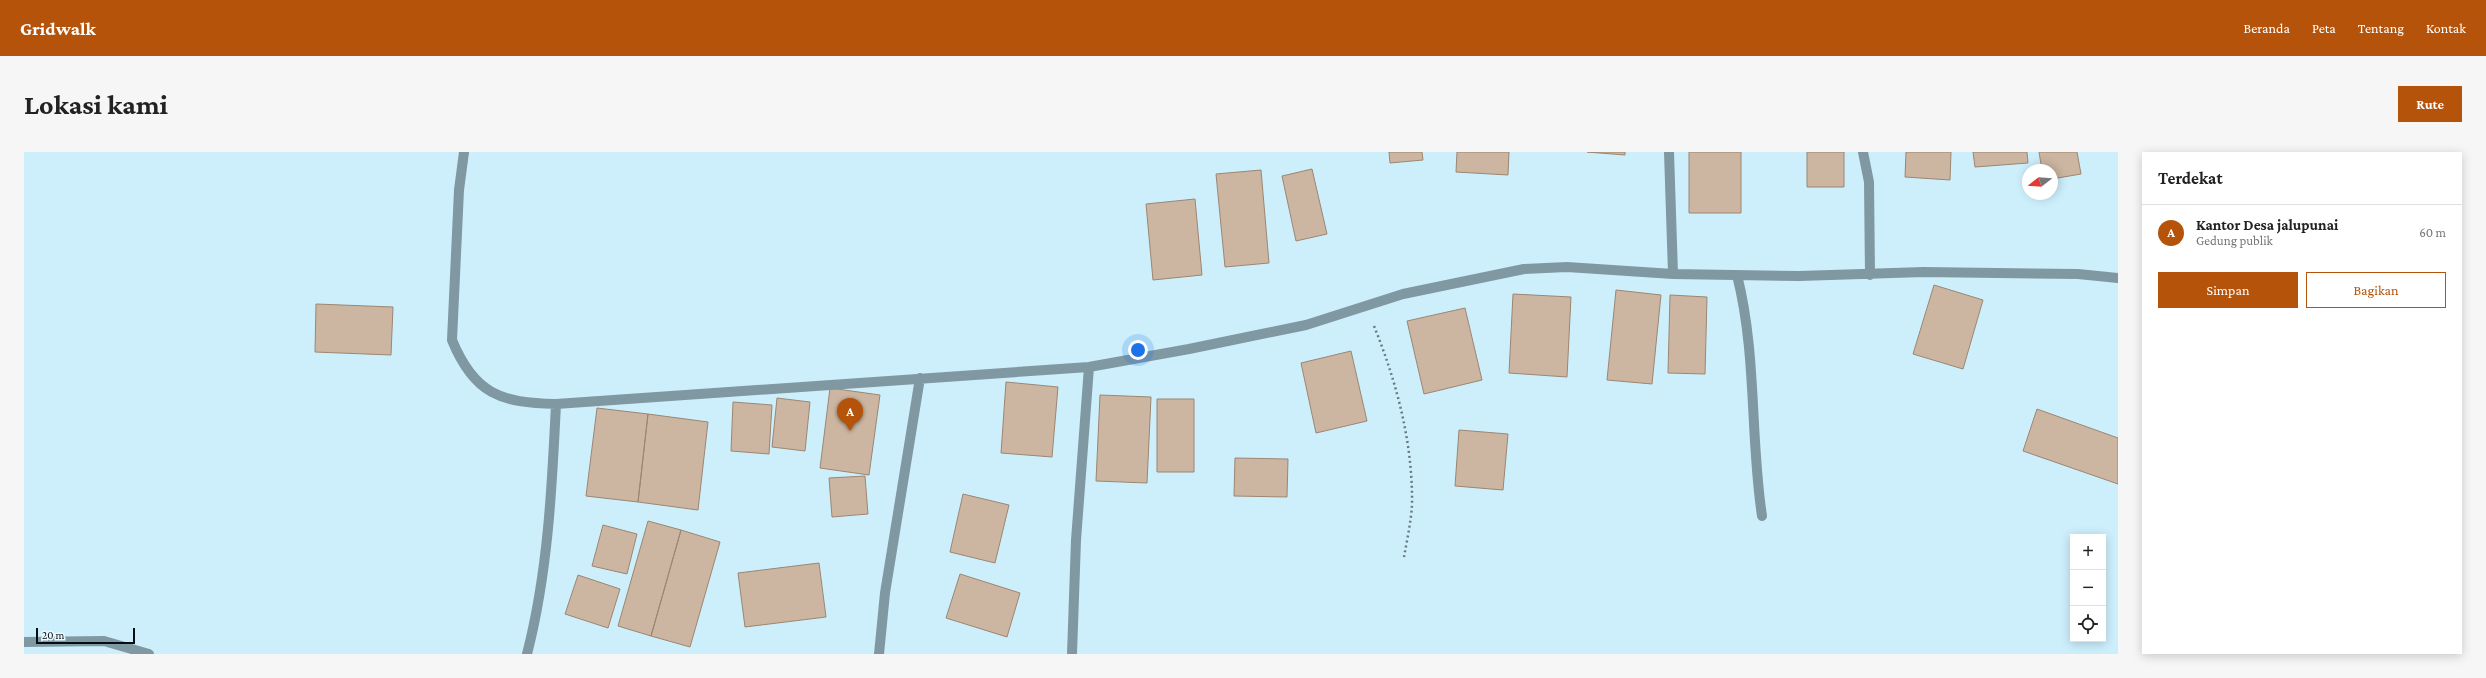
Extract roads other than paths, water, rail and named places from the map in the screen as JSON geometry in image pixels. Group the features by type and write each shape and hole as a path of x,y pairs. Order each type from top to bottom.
{"street":[{"path":"464,152 459,198 452,340 459,357 474,379 499,397 515,402 556,404 1089,367 1189,349 1306,325 1367,307 1403,294 1524,269 1567,267 1673,274 1737,275 1870,275 1924,272 2078,274 2118,278"},
{"path":"1668,152 1673,274"},
{"path":"1863,152 1870,182 1870,275"},
{"path":"1737,275 1750,357 1757,486 1762,516"},
{"path":"1072,654 1076,540 1089,367"},
{"path":"880,654 885,593 920,378"},
{"path":"527,654 533,629 553,474 556,404"},
{"path":"24,642 104,641 149,654"}],"place":[{"name":"Kantor Desa jalupunai","path":"850,431"}]}
